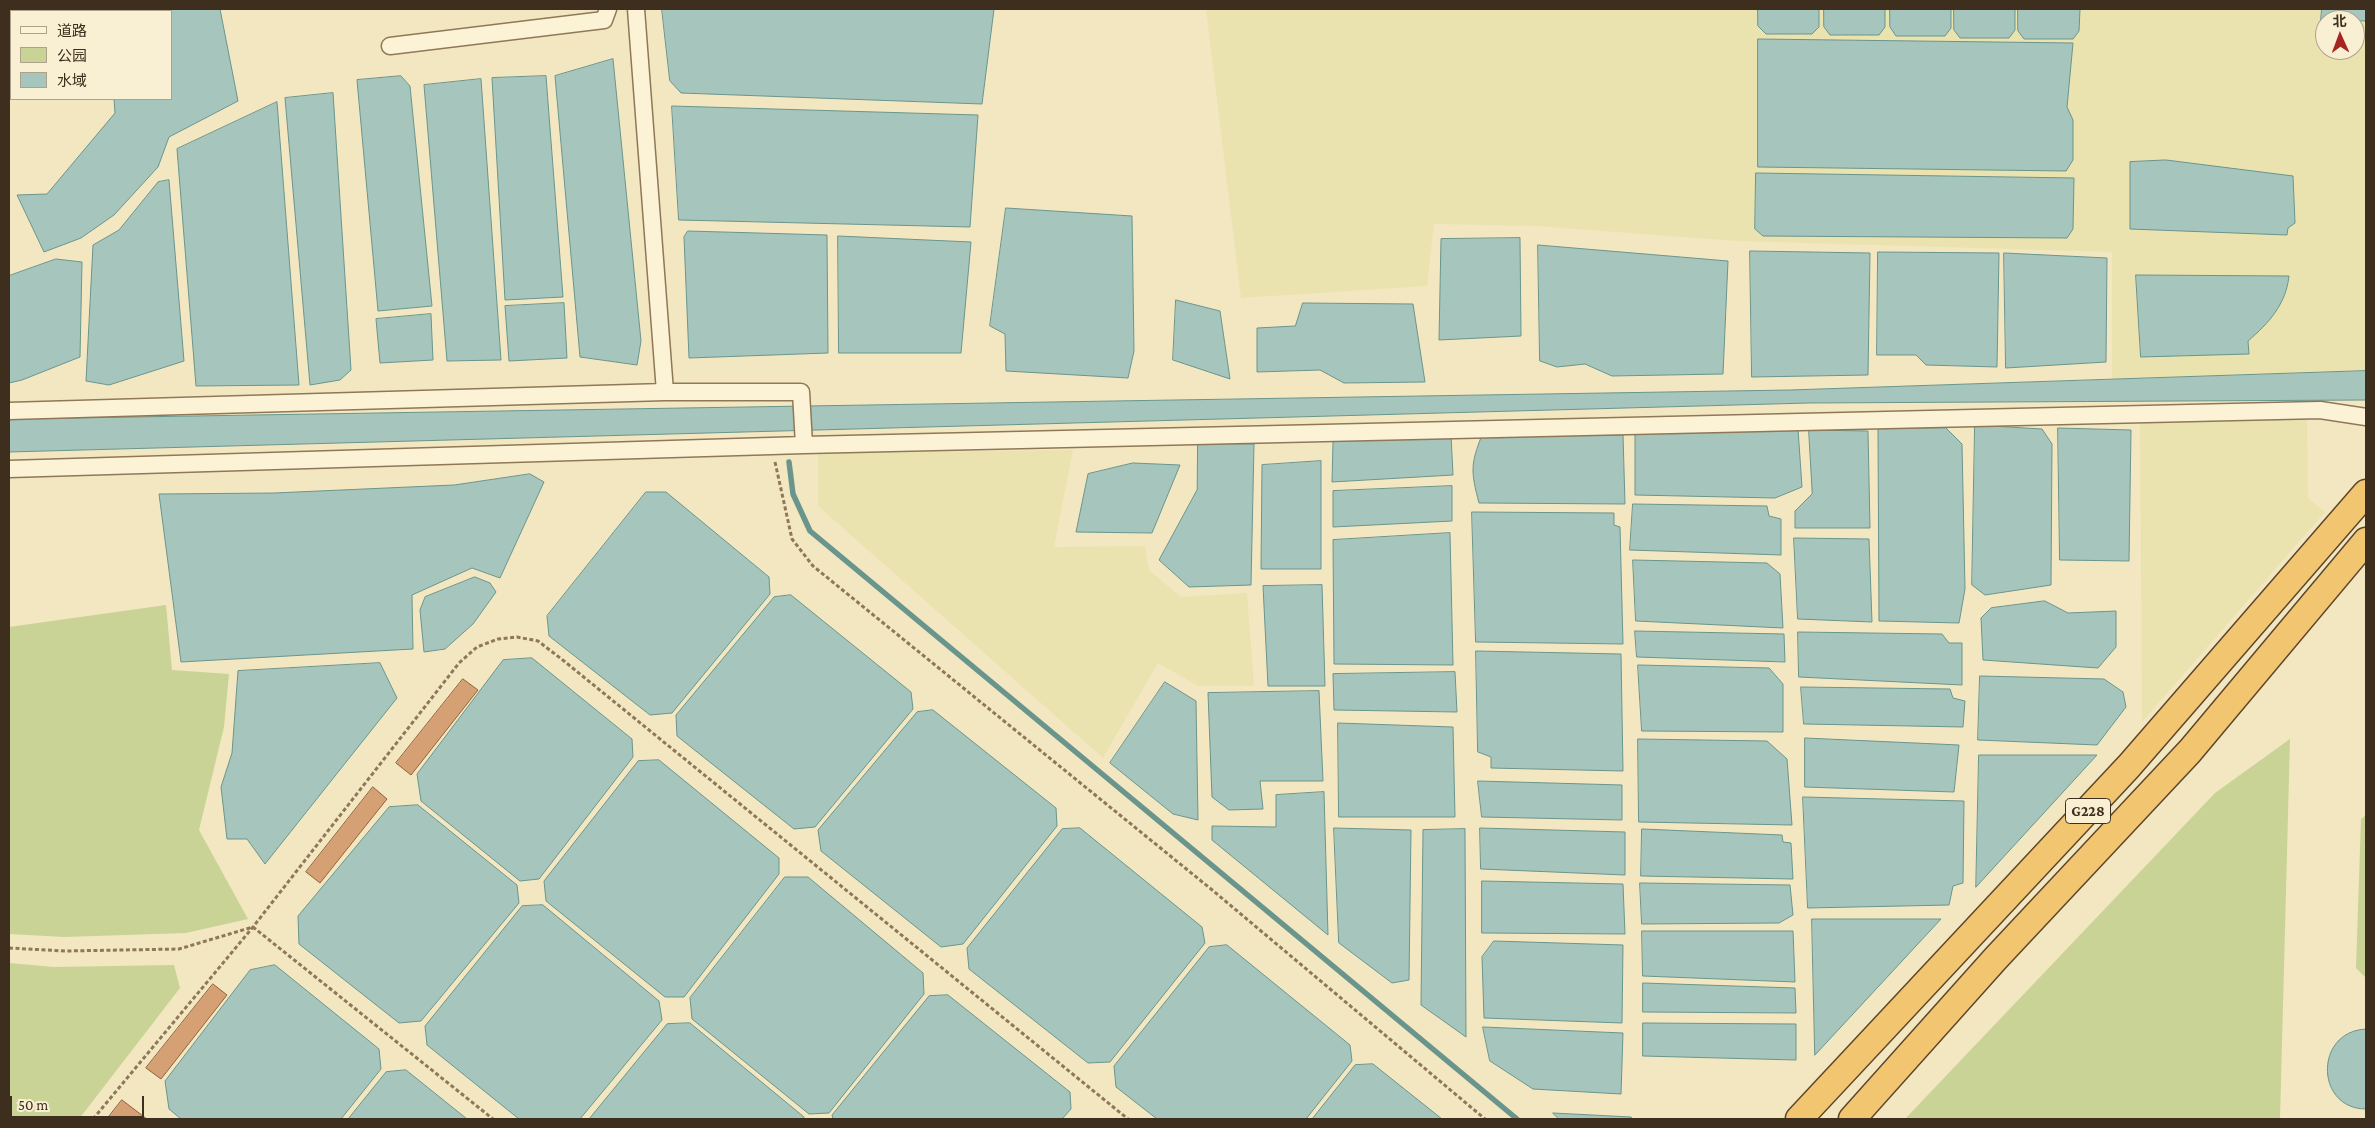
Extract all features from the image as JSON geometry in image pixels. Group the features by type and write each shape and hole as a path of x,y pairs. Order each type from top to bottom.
{"highway":[{"name":"G228","path":"1799,1119 2129,766 2366,493"},
{"name":"G228","path":"1852,1119 1996,958 2190,751 2366,541"}],"street":[{"path":"390,46 604,20 608,9"},
{"path":"636,9 665,392"},
{"path":"9,410 665,392 801,392 804,445"},
{"path":"9,469 804,445 2310,410 2366,417"}],"path":[{"path":"772,446 792,539 813,566 1211,889 1485,1119"},
{"path":"94,1119 253,927 459,663 477,647 498,639 517,637 538,641 1128,1119"},
{"path":"9,948 66,951 179,949 253,927"},
{"path":"253,927 493,1119"}],"shaded area":[{"path":"1206,9 2366,9 2366,371 2112,381 2112,252 1737,241 1535,226 1434,224 1427,286 1241,298"},
{"path":"2307,419 2308,498 2325,512 2142,722 2140,422"},
{"path":"1073,450 1054,547 1145,546 1149,570 1181,597 1247,593 1254,686 1198,686 1158,663 1103,758 818,506 818,453"}],"green space":[{"path":"166,605 172,670 229,674 224,727 199,830 248,919 186,933 65,937 9,934 9,627"},
{"path":"2290,739 2280,1119 1905,1119 2215,793"},
{"path":"2366,815 2366,978 2356,968 2361,819"},
{"path":"9,963 54,967 174,965 180,988 79,1119 9,1119"}],"water":[{"path":"220,9 238,101 169,137 158,167 114,215 81,238 44,252 17,195 47,194 115,113 114,100 172,100 172,10 170,10"},
{"path":"662,9 994,9 982,104 681,93 670,81"},
{"path":"1758,9 1819,9 1819,27 1812,34 1766,34 1758,26"},
{"path":"1824,9 1885,9 1885,27 1879,35 1830,35 1824,27"},
{"path":"1890,9 1951,9 1951,28 1945,36 1896,36 1890,27"},
{"path":"1954,9 2015,9 2015,30 2009,38 1960,38 1954,30"},
{"path":"2018,9 2080,9 2079,31 2073,39 2024,39 2018,31"},
{"path":"2366,9 2366,21 2365,10 2322,10"},
{"path":"1758,39 2073,43 2067,107 2073,120 2073,160 2066,171 1758,167"},
{"path":"613,59 641,341 637,365 580,357 555,76"},
{"path":"401,76 410,86 432,306 378,311 357,80"},
{"path":"546,76 563,297 505,300 492,78"},
{"path":"481,79 501,360 447,361 424,85"},
{"path":"333,93 351,370 340,380 310,385 285,98"},
{"path":"277,102 299,385 196,386 177,149"},
{"path":"672,106 978,115 970,227 679,220"},
{"path":"2166,160 2293,176 2295,223 2288,228 2287,235 2130,229 2130,162"},
{"path":"1756,173 2074,178 2073,229 2067,238 1763,236 1755,229"},
{"path":"169,180 184,361 109,385 86,381 93,245 119,230 158,182"},
{"path":"1006,208 1132,216 1134,351 1128,378 1006,371 1005,334 990,326"},
{"path":"688,231 827,235 828,353 689,358 684,237"},
{"path":"838,236 971,242 961,353 839,353"},
{"path":"1520,238 1521,336 1439,340 1441,239"},
{"path":"1538,245 1728,261 1723,374 1612,376 1585,364 1557,367 1540,361"},
{"path":"1750,251 1870,253 1868,375 1752,377"},
{"path":"1878,252 1999,253 1997,367 1926,365 1916,355 1877,355"},
{"path":"2004,253 2107,258 2106,362 2006,368"},
{"path":"56,259 82,262 80,357 22,380 9,383 9,276"},
{"path":"2136,275 2289,276 2284,295 2275,312 2248,341 2249,354 2141,357"},
{"path":"1176,300 1220,311 1230,379 1173,360"},
{"path":"564,303 567,358 509,361 505,306"},
{"path":"1303,303 1413,304 1425,382 1344,383 1320,370 1257,372 1257,328 1295,326"},
{"path":"431,314 433,360 380,363 376,319"},
{"path":"2366,371 2366,400 1809,403 9,452 9,419 1790,390"},
{"path":"1975,425 2042,429 2052,444 2051,585 1985,595 1972,585"},
{"path":"1946,428 1962,444 1965,589 1959,623 1879,621 1878,429"},
{"path":"2058,428 2131,430 2129,561 2060,560"},
{"path":"1798,429 1802,487 1775,498 1635,495 1635,433"},
{"path":"1809,430 1868,431 1870,528 1795,528 1795,511 1812,494"},
{"path":"1451,435 1453,475 1332,482 1333,442"},
{"path":"1482,435 1623,435 1625,504 1479,503 1474,484 1473,469 1475,454"},
{"path":"1198,443 1254,444 1251,585 1189,587 1159,560 1197,490"},
{"path":"1321,461 1321,569 1261,569 1262,465"},
{"path":"1133,463 1180,465 1152,533 1076,532 1088,474"},
{"path":"530,474 544,482 500,578 472,568 412,595 413,649 181,662 159,494 274,493 454,485"},
{"path":"1452,486 1452,521 1333,527 1333,491"},
{"path":"646,492 666,492 769,577 770,594 672,713 650,715 549,636 547,616"},
{"path":"1633,504 1767,506 1769,516 1781,519 1781,555 1630,550"},
{"path":"1472,512 1614,513 1614,525 1620,527 1623,644 1476,642"},
{"path":"1450,533 1453,665 1334,664 1333,540"},
{"path":"1794,538 1869,539 1872,622 1798,619"},
{"path":"1633,560 1767,563 1780,574 1783,628 1636,621"},
{"path":"475,577 490,583 496,592 473,624 445,649 424,652 420,610 425,597"},
{"path":"1322,585 1325,686 1268,686 1263,586"},
{"path":"791,595 911,692 913,709 815,827 794,829 677,736 676,715 774,597"},
{"path":"2045,601 2068,613 2116,611 2116,647 2098,668 1983,660 1981,618 1991,608"},
{"path":"1635,631 1784,634 1785,662 1637,657"},
{"path":"1798,632 1942,634 1949,643 1962,643 1962,685 1799,677"},
{"path":"1476,651 1621,654 1623,771 1491,768 1491,757 1478,752"},
{"path":"532,658 632,739 633,757 539,879 520,881 421,801 417,774 503,660"},
{"path":"380,663 397,698 265,864 247,839 227,839 221,787 232,753 238,671"},
{"path":"1638,665 1769,668 1783,684 1783,732 1642,731"},
{"path":"1455,672 1457,712 1334,710 1333,674"},
{"path":"1980,676 2104,679 2123,692 2126,707 2097,745 1978,740"},
{"path":"1165,682 1196,701 1198,820 1173,814 1110,763"},
{"path":"1801,687 1950,689 1953,698 1965,701 1963,727 1804,724"},
{"path":"1319,691 1323,781 1260,781 1263,809 1229,810 1212,797 1208,693"},
{"path":"933,710 1056,808 1057,826 963,944 941,947 821,851 818,830 917,712"},
{"path":"1338,723 1453,727 1455,817 1339,817"},
{"path":"1805,738 1959,745 1954,792 1805,787"},
{"path":"1638,739 1767,741 1787,759 1792,825 1639,822"},
{"path":"1979,755 2097,755 1976,887"},
{"path":"659,760 779,858 779,874 684,997 665,997 546,901 544,881 638,761"},
{"path":"1478,781 1622,785 1622,820 1482,817"},
{"path":"1324,792 1328,935 1212,840 1212,826 1276,827 1276,795"},
{"path":"1803,797 1964,801 1963,883 1953,886 1949,905 1808,908"},
{"path":"418,805 517,885 519,903 421,1021 399,1023 299,944 298,916 389,807"},
{"path":"1080,828 1202,927 1205,943 1110,1062 1088,1063 969,969 967,948 1062,829"},
{"path":"1334,828 1411,830 1409,980 1392,983 1339,943"},
{"path":"1480,828 1625,832 1625,875 1481,869"},
{"path":"1465,829 1466,1037 1421,1005 1423,830"},
{"path":"1642,829 1782,835 1783,842 1791,843 1793,879 1641,876"},
{"path":"785,877 808,877 923,973 924,994 829,1113 809,1114 692,1019 690,998"},
{"path":"1482,881 1623,884 1625,934 1482,933"},
{"path":"1640,883 1790,885 1793,915 1779,923 1642,924"},
{"path":"543,905 659,1001 662,1020 580,1119 519,1119 427,1045 425,1026 522,906"},
{"path":"1812,919 1941,919 1815,1055"},
{"path":"1642,931 1793,931 1795,982 1643,976"},
{"path":"1494,941 1623,945 1622,1023 1484,1018 1482,957"},
{"path":"1227,945 1350,1045 1352,1061 1306,1119 1157,1119 1116,1087 1114,1066 1209,947"},
{"path":"275,965 379,1049 381,1069 341,1119 181,1119 169,1109 165,1081 250,970"},
{"path":"1643,983 1795,988 1796,1013 1643,1012"},
{"path":"948,995 1070,1092 1071,1109 1062,1119 833,1119 832,1115 929,996"},
{"path":"690,1023 804,1117 804,1119 589,1119 667,1024"},
{"path":"1643,1023 1796,1024 1796,1060 1643,1056"},
{"path":"1483,1027 1623,1033 1621,1094 1533,1089 1490,1061"},
{"path":"2366,1029 2366,1109 2349,1106 2337,1097 2330,1084 2327,1070 2330,1055 2337,1042 2349,1033"},
{"path":"1373,1064 1442,1119 1312,1119 1355,1065"},
{"path":"406,1070 467,1119 348,1119 386,1072"},
{"path":"1553,1113 1631,1117 1633,1119 1559,1119"}],"building":[{"path":"463,679 478,690 411,775 396,763"},
{"path":"373,787 387,799 320,883 306,872"},
{"path":"213,984 227,995 161,1079 146,1068"},
{"path":"122,1100 147,1119 107,1119"}],"waterway":[{"path":"789,462 793,494 810,531 1517,1119"}]}
